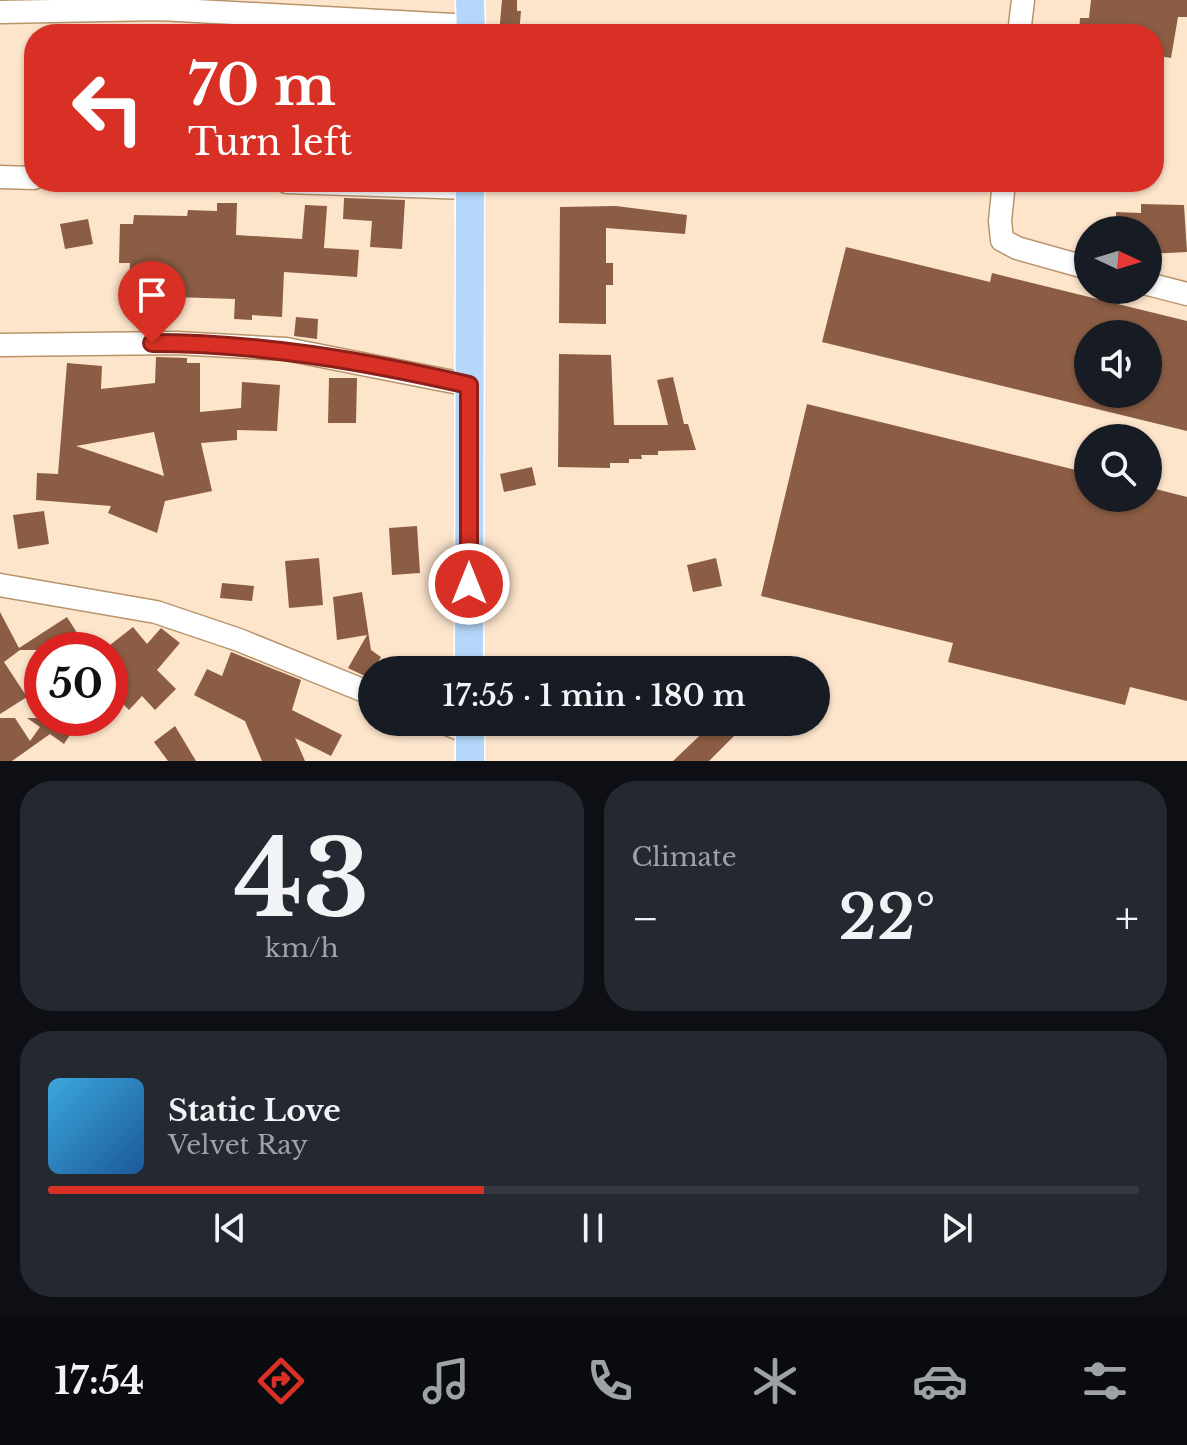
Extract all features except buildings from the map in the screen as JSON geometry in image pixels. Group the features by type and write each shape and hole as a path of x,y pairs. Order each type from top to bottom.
{"main road":[{"path":"469,656 470,192"},
{"path":"470,736 470,761"}],"street":[{"path":"1020,24 1023,0"},
{"path":"0,12 160,9 471,20"},
{"path":"0,177 24,178"},
{"path":"1003,192 1002,240 1017,248 1074,264"},
{"path":"1162,288 1187,294"},
{"path":"0,345 176,343 286,349 387,366 469,385"},
{"path":"0,585 156,612 239,640 358,688"}],"route":[{"path":"152,343 286,349 387,366 469,385 469,584"}]}
